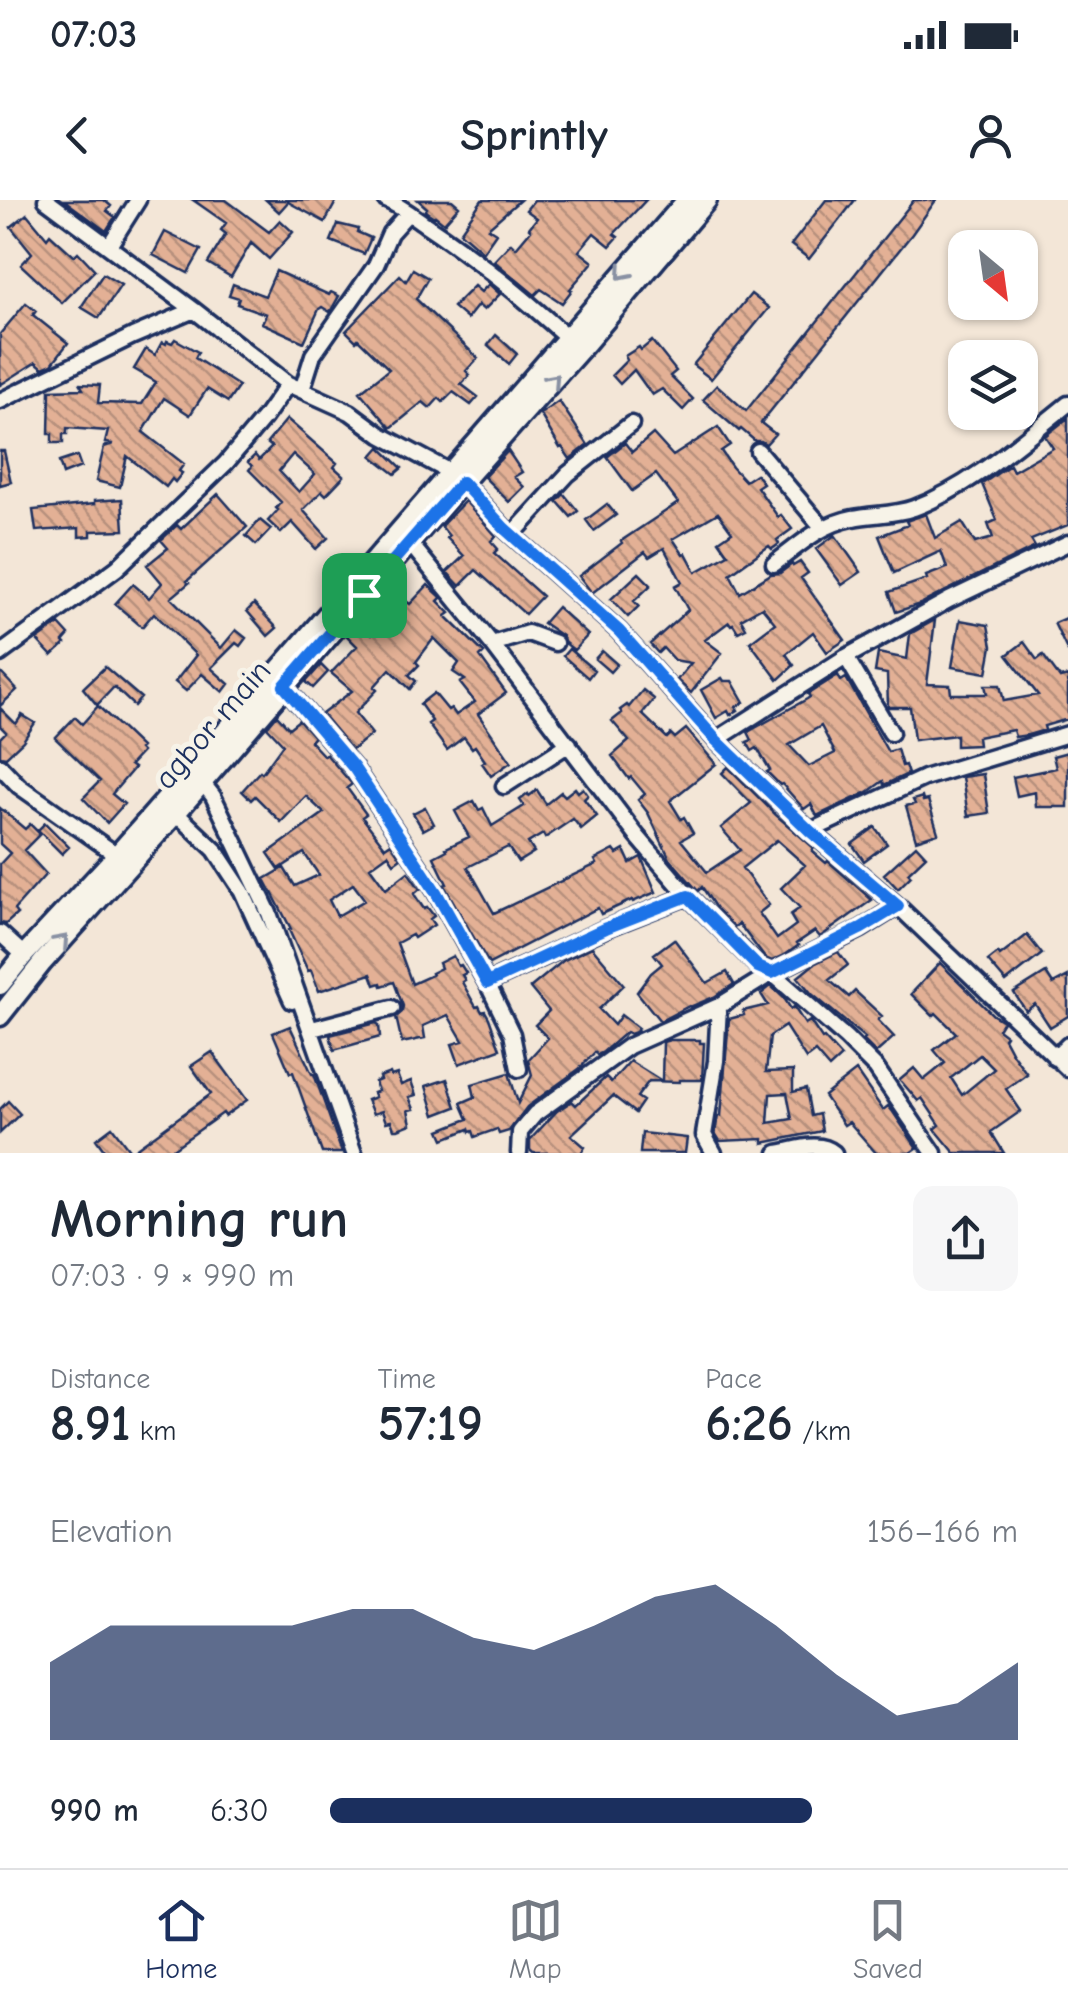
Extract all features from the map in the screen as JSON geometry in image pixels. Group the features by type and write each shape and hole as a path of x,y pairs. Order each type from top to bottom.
{"main road":[{"name":"agbor main","path":"0,986 24,954 117,856 456,477 568,338 687,200"},
{"name":"agbor main","path":"0,1016 284,686 358,589 409,542 456,477 587,342 706,200"}],"street":[{"path":"46,200 295,387 350,412 380,436 456,477 512,535 619,631 716,740 810,831 898,906 1068,1069"},
{"path":"108,246 138,200"},
{"path":"386,200 460,248 568,338"},
{"path":"0,654 117,568 226,463 295,387 312,355 376,265 390,233 408,213"},
{"path":"0,401 194,310"},
{"path":"774,564 822,527 851,518 909,510 937,498 975,476 1068,404"},
{"path":"512,535 568,474 632,424"},
{"path":"758,451 822,527"},
{"path":"409,542 688,896 758,967 772,973 876,1068 934,1153"},
{"path":"716,740 846,657 949,600 1068,543"},
{"path":"492,644 528,633 555,643"},
{"path":"846,657 891,734"},
{"path":"284,686 354,768 436,892 512,1034 519,1069"},
{"path":"810,831 924,778 1068,734"},
{"path":"504,786 568,744"},
{"path":"0,766 19,786 117,856"},
{"path":"202,782 214,796 268,913 354,1153"},
{"path":"176,813 215,850 242,890 292,1001"},
{"path":"487,983 606,928 688,896"},
{"path":"519,1153 520,1132 534,1114 629,1046 719,1006 898,906"},
{"path":"0,933 24,954"},
{"path":"714,1153 704,1135 716,1060 719,1006"},
{"path":"312,1029 392,1008"},
{"path":"1055,1058 1068,1045"},
{"path":"777,1153 815,1146 827,1147 834,1153"}],"building":[{"path":"64,200 104,200 111,206 107,211 115,217 106,231"},
{"path":"193,200 226,200 269,232 280,220 293,232 269,259 251,243 231,277 208,263 226,234 221,230 226,223"},
{"path":"266,200 337,200 325,222 288,202 279,212"},
{"path":"418,200 452,200 459,206 444,223 425,211 427,208"},
{"path":"482,200 520,200 488,228 496,233 483,252 460,232"},
{"path":"534,200 646,200 614,234 618,237 610,246 594,233 579,251 593,262 562,303 541,289 535,295 494,261 511,243 516,248 531,230 537,218 526,210"},
{"path":"826,200 855,200 809,259 791,245"},
{"path":"914,200 936,200 761,423 775,434 766,444 739,431 703,400 717,385 746,411"},
{"path":"27,214 47,238 50,234 74,256 78,252 95,270 62,303 21,265 32,253 11,227"},
{"path":"338,224 358,229 357,232 371,238 364,254 331,241"},
{"path":"165,232 201,250 188,273 153,255"},
{"path":"413,269 428,278 416,299 478,358 461,384 478,397 471,405 453,392 443,402 439,398 430,408 423,402 391,428 360,392 389,369 346,331 400,275 406,281"},
{"path":"276,271 339,296 330,312 319,309 304,342 262,323 266,314 237,304 239,298 229,295 233,284 265,296"},
{"path":"103,274 121,285 99,318 81,307"},
{"path":"489,284 500,294 484,310 478,305 467,319 453,307 474,286 481,292"},
{"path":"751,294 769,308 711,379 693,365"},
{"path":"26,303 36,311 33,315 68,343 52,364 43,368 36,362 0,385 0,334"},
{"path":"496,335 517,354 509,364 488,345"},
{"path":"175,339 198,352 195,358 239,386 228,402 207,389 190,415 164,398 143,432 184,464 175,482 172,479 166,487 127,456 120,487 96,481 104,447 113,444 105,443 108,431 67,428 63,443 52,443 50,390 100,385 98,403 142,404 156,382 134,369 146,349 155,355 162,342 172,343"},
{"path":"652,341 676,371 670,376 693,399 683,410 662,389 652,395 634,370 620,384 612,375 627,360 625,356"},
{"path":"559,401 588,445 570,459 540,414"},
{"path":"1068,418 1068,525 1031,540 1035,547 896,612 889,592 947,568 941,551 894,573 879,536 926,514 935,538 962,522 975,543 993,538 988,524 997,520 982,484 1010,465 1013,471 1053,448 1045,436"},
{"path":"287,419 337,463 334,467 344,476 326,495 322,491 303,510 328,538 316,549 292,522 281,533 268,521 281,502 249,470 252,466 248,462 255,455 259,460 272,447 267,443","holes":["293,454 315,474 299,492 279,471"]},
{"path":"718,427 730,445 721,451 732,467 745,481 756,474 763,483 757,487 778,517 781,515 792,529 777,540 779,544 772,549 769,546 730,574 740,593 800,562 808,573 801,578 845,640 827,652 813,632 786,654 794,665 778,680 750,642 775,623 762,607 741,619 746,628 738,632 729,622 705,640 722,653 691,693 677,680 691,663 674,660 663,648 658,653 650,644 688,610 675,586 682,582 664,548 649,557 645,552 592,593 579,576 621,541 678,503 656,474 632,491 607,457 625,443 632,452 653,434 673,456","holes":["718,513 732,532 719,541 728,554 696,572 673,539"]},
{"path":"380,447 402,468 395,474 372,456"},
{"path":"0,451 4,451 11,482 0,485"},
{"path":"508,451 522,472 514,477 524,487 509,502 484,477"},
{"path":"77,456 81,467 63,474 59,462"},
{"path":"218,494 247,527 171,598 221,648 236,630 246,638 211,668 229,684 223,692 202,674 186,691 175,682 196,655 154,613 142,627 115,604 133,584 149,598 162,583 147,565 168,548 161,540 177,525 181,529"},
{"path":"564,494 578,511 571,517 557,501"},
{"path":"122,499 124,530 91,531 91,536 79,537 79,528 36,531 33,510"},
{"path":"465,501 496,536 491,541 498,549 494,553 542,596 525,614 476,570 460,586 447,572 464,556 441,526"},
{"path":"607,504 616,515 594,531 586,520"},
{"path":"260,520 271,529 256,545 246,536"},
{"path":"835,535 861,572 842,585 816,549"},
{"path":"639,573 651,585 634,601 639,606 628,617 611,599"},
{"path":"428,585 450,613 446,616 484,653 480,657 506,693 478,714 511,762 491,776 475,746 472,748 464,737 447,750 428,724 432,721 420,704 434,693 456,715 475,702 460,683 465,680 453,672 459,663 434,638 409,675 416,681 410,689 390,669 374,687 377,690 355,713 372,734 352,750 322,714 352,691 331,673 357,646 347,636 360,622 372,634 402,598 410,604"},
{"path":"254,604 277,628 268,636 247,611"},
{"path":"557,607 588,635 574,650 543,623"},
{"path":"1068,617 1068,652 1054,623"},
{"path":"935,620 927,684 950,685 951,694 987,694 985,685 1000,685 1004,701 1038,695 1007,655 1024,642 1037,660 1043,655 1060,678 1068,676 1068,719 1028,735 1015,737 1013,730 977,737 978,745 956,746 956,735 914,740 910,707 888,707 887,674 875,672 878,653 907,659 910,634"},
{"path":"960,620 988,625 992,646 987,673 952,667"},
{"path":"59,624 69,635 52,656 37,640"},
{"path":"569,649 594,670 588,678 563,656"},
{"path":"602,651 617,664 610,672 595,659"},
{"path":"321,665 328,672 313,688 306,682"},
{"path":"105,667 141,698 134,706 114,687 97,705 83,688"},
{"path":"0,672 17,690 0,706"},
{"path":"838,675 841,681 846,678 888,752 897,749 908,774 884,785 883,781 817,816 811,804 804,809 767,772 770,770 757,748 752,751 747,742 752,740 748,732 807,699 808,694","holes":["821,726 835,753 809,766 789,745"]},
{"path":"722,678 732,681 744,702 730,715 728,711 716,718 701,690"},
{"path":"643,690 654,699 642,714 667,738 671,734 675,738 686,729 716,764 670,801 693,833 681,840 707,872 740,850 721,828 751,803 722,773 728,767 814,848 812,851 872,900 820,937 815,931 785,955 772,961 765,958 739,924 734,927 702,887 698,891 670,859 638,800 645,794 612,756 629,741 612,721 622,713 620,710 629,707","holes":["777,840 805,865 781,888 800,908 790,915 796,925 777,939 759,913 769,905 742,868"]},
{"path":"98,706 142,752 112,794 124,804 107,823 83,798 100,781 55,738 75,717 82,724"},
{"path":"0,708 16,724 22,715 35,723 6,757 0,756 0,738 6,732 0,726"},
{"path":"277,715 289,728 299,720 314,737 310,741 352,784 347,788 366,814 362,817 385,847 391,843 401,858 394,863 388,854 370,867 386,889 408,872 420,889 414,894 434,916 430,919 434,925 397,943 412,984 432,975 441,968 439,963 453,956 466,973 462,982 476,1007 489,1018 500,1049 459,1064 452,1044 463,1041 448,1015 423,1026 425,1038 402,1043 396,1017 403,1006 394,982 375,985 371,974 319,991 265,879 284,868 295,886 319,875 304,853 279,869 268,853 324,813 306,796 281,822 255,796 251,800 242,791 262,773 283,744 267,727","holes":["353,884 365,900 337,916 329,900"]},
{"path":"1068,752 1068,807 1036,807 1035,792 1017,796 1013,777 1056,768 1053,756"},
{"path":"983,774 989,813 968,816 962,777"},
{"path":"575,788 578,792 583,788 588,795 584,799 597,816 581,829 573,819 545,838 543,834 528,843 534,852 518,862 508,847 468,867 494,913 597,864 595,860 614,850 617,854 624,850 630,863 641,857 656,892 601,914 598,908 489,964 444,885 447,884 434,857 469,837 455,811 474,801 479,810 483,808 492,826 524,806 520,800 528,794 537,790 546,804 561,792 565,796"},
{"path":"922,797 923,801 928,800 938,833 916,840 906,806"},
{"path":"425,807 434,824 423,830 413,813"},
{"path":"0,808 25,829 30,824 40,834 24,850 46,874 6,924 0,923 0,864 10,853 0,844"},
{"path":"45,823 69,847 62,854 38,830"},
{"path":"875,827 887,844 864,861 852,844"},
{"path":"916,845 926,856 898,889 884,874"},
{"path":"1027,935 1042,954 1006,982 988,961"},
{"path":"674,939 707,983 727,972 734,984 660,1021 637,992 662,964 654,954"},
{"path":"592,947 624,985 599,1009 614,1025 621,1015 638,1028 636,1032 626,1032 603,1052 595,1052 579,1069 527,1107 509,1131 499,1134 497,1129 475,1137 469,1129 444,1139 440,1130 468,1119 461,1103 475,1097 472,1084 509,1073 518,1103 532,1075 528,1060 548,1038 535,1025 549,1011 530,988 564,960"},
{"path":"838,952 848,965 829,980 849,997 855,991 882,1016 878,1020 894,1037 876,1053 865,1038 812,994 798,977"},
{"path":"940,963 1003,1021 998,1029 1006,1035 1012,1053 1027,1074 1006,1089 1021,1111 991,1132 1004,1153 955,1153 935,1129 940,1125 922,1098 918,1101 900,1080 914,1068 924,1080 945,1063 934,1050 956,1033 911,994","holes":["980,1055 994,1069 962,1095 951,1078"]},
{"path":"1046,973 1053,984 1068,976 1068,1016 1050,1027 1035,1004 1026,1011 1014,993"},
{"path":"771,986 791,1009 794,1007 805,1024 810,1021 841,1057 829,1068 815,1052 806,1059 785,1026 770,1036 766,1072 793,1071 793,1092 806,1089 811,1116 819,1114 822,1131 763,1143 763,1139 720,1141 715,1133 721,1116 729,1019 768,1005 761,994","holes":["787,1093 792,1119 768,1123 770,1094"]},
{"path":"376,1023 380,1037 334,1050 330,1035"},
{"path":"290,1026 314,1074 342,1153 322,1153 293,1072 290,1073 273,1033"},
{"path":"663,1042 704,1043 702,1080 679,1082 649,1081 637,1097 643,1101 635,1113 613,1096 571,1135 585,1147 581,1153 530,1150 530,1140 557,1111 572,1101 576,1105 606,1077 611,1082 630,1061 662,1081"},
{"path":"212,1052 247,1100 167,1153 106,1153 96,1139 112,1127 131,1152 211,1094 191,1066"},
{"path":"856,1071 883,1110 888,1106 893,1112 917,1148 910,1153 876,1153 849,1122 844,1125 824,1096"},
{"path":"397,1074 401,1085 411,1081 416,1095 409,1097 414,1109 408,1110 411,1124 398,1129 394,1129 391,1121 386,1122 382,1111 373,1114 367,1100 375,1097 379,1077"},
{"path":"447,1079 456,1107 435,1115 426,1086"},
{"path":"8,1101 20,1114 0,1133 0,1109"},
{"path":"642,1133 687,1138 685,1153 640,1153"}],"route":[{"path":"462,482 504,528 619,631 716,740 810,831 898,906 772,973 758,967 688,896 606,928 487,983 436,892 354,768 284,686 364,595 462,482"}]}
